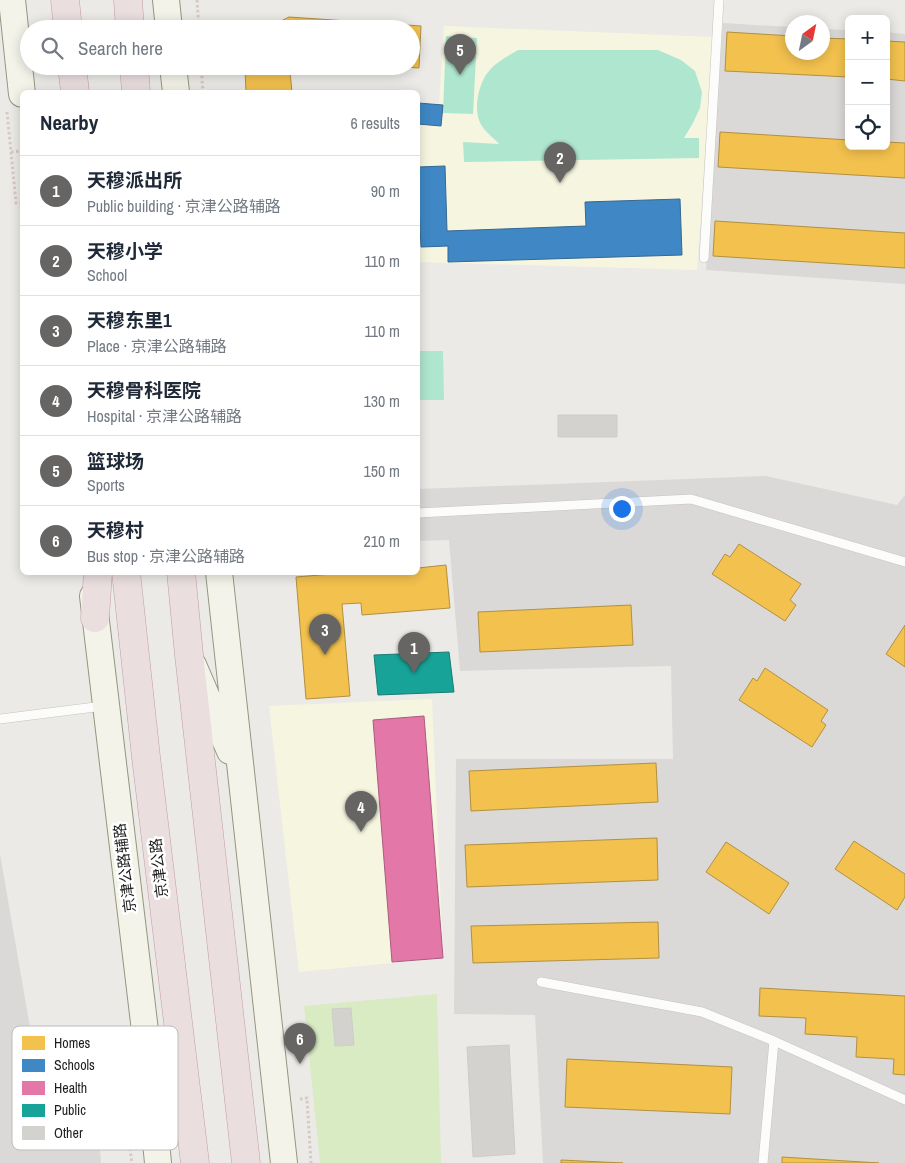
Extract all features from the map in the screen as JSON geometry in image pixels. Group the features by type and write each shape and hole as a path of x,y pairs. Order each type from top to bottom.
{"highway":[{"path":"65,0 67,20"},
{"path":"128,0 129,20"},
{"path":"73,75 75,90"},
{"path":"135,75 136,90"},
{"path":"95,618 98,575"},
{"name":"京津公路","path":"126,575 146,757 195,1163"},
{"path":"181,575 246,1163"}],"street":[{"path":"12,0 14,99"},
{"path":"166,0 168,20"},
{"path":"174,75 176,90"},
{"name":"京津公路辅路","path":"91,575 144,1026"},
{"path":"219,575 284,1163"},
{"path":"189,655 241,777"},
{"path":"243,1133 251,1163"},
{"name":"京津公路辅路","path":"157,1150 158,1163"}],"lane":[{"path":"704,258 719,0"},
{"path":"420,513 691,499 905,562"},
{"path":"0,719 106,706"},
{"path":"541,982 702,1012 774,1041 905,1100"},
{"path":"763,1163 774,1041"}],"path":[{"path":"197,0 198,20"},
{"path":"202,75 203,90"},
{"path":"14,99 11,152 16,203 20,203"},
{"path":"11,152 20,151"},
{"path":"307,1098 311,1163"},
{"path":"130,1150 132,1163"}],"shaded area":[{"path":"723,23 785,27 785,60 830,60 830,29 845,30 845,150 890,150 890,32 905,34 905,284 706,270"},
{"path":"444,26 713,37 697,270 420,262 420,103 439,104"},
{"path":"766,476 897,505 905,495 905,1163 543,1163 535,1015 454,1014 456,759 673,759 671,666 460,671 449,540 420,541 420,489"},
{"path":"432,699 443,958 299,972 269,706"},
{"path":"0,854 30,1026 12,1026 12,1150 100,1150 101,1163 0,1163"}],"green space":[{"path":"446,36 477,38 473,114 443,113"},
{"path":"518,50 658,50 681,60 695,71 702,92 700,108 684,138 699,138 699,158 464,162 463,142 499,144 480,124 477,108 478,94 485,76 492,68 502,59"},
{"path":"420,351 443,351 444,400 420,400"},
{"path":"437,994 441,1163 320,1163 304,1006"}],"building: Homes":[{"path":"289,17 333,20 283,20"},
{"path":"727,32 785,36 785,60 830,60 830,38 845,39 845,77 725,71"},
{"path":"890,41 905,42 905,81 890,79"},
{"path":"245,75 290,75 292,90 246,90"},
{"path":"720,132 845,140 845,150 890,150 890,142 905,143 905,178 718,167"},
{"path":"715,221 905,233 905,268 713,256"},
{"path":"739,544 801,584 790,600 796,605 785,621 712,574 725,554 730,557"},
{"path":"446,565 450,608 362,615 361,603 342,604 350,696 306,699 296,577 320,575 420,575 420,568"},
{"path":"631,605 633,645 480,652 478,612"},
{"path":"905,625 905,667 886,654"},
{"path":"765,668 828,710 821,721 826,725 812,747 739,700 753,678 757,681"},
{"path":"656,763 658,802 471,811 469,771"},
{"path":"657,838 658,880 467,887 465,845"},
{"path":"854,841 905,874 905,897 897,910 835,869"},
{"path":"726,842 789,883 769,914 706,872"},
{"path":"658,922 659,958 473,963 471,926"},
{"path":"760,988 905,996 905,1075 893,1074 894,1059 856,1057 857,1037 805,1034 806,1018 759,1016"},
{"path":"567,1059 732,1067 730,1114 565,1107"},
{"path":"782,1157 879,1163 782,1163"},
{"path":"561,1160 623,1163 561,1163"}],"building: Schools":[{"path":"420,103 443,105 441,126 420,124"},
{"path":"445,166 447,231 586,226 585,202 680,199 682,255 448,262 448,246 421,247 420,167"}],"building: Health":[{"path":"424,716 443,958 392,962 373,720"}],"building: Public":[{"path":"449,652 454,692 378,695 374,655"}],"building: Other":[{"path":"558,415 617,415 617,437 558,437"},
{"path":"351,1008 354,1045 335,1046 332,1009"},
{"path":"509,1045 515,1154 473,1157 467,1047"}],"place":[{"name":"篮球场","path":"460,75"},
{"name":"天穆小学","path":"560,183"},
{"name":"天穆东里1","path":"325,655"},
{"name":"天穆派出所","path":"414,673"},
{"name":"天穆骨科医院","path":"361,832"},
{"name":"天穆村","path":"300,1064"}]}
